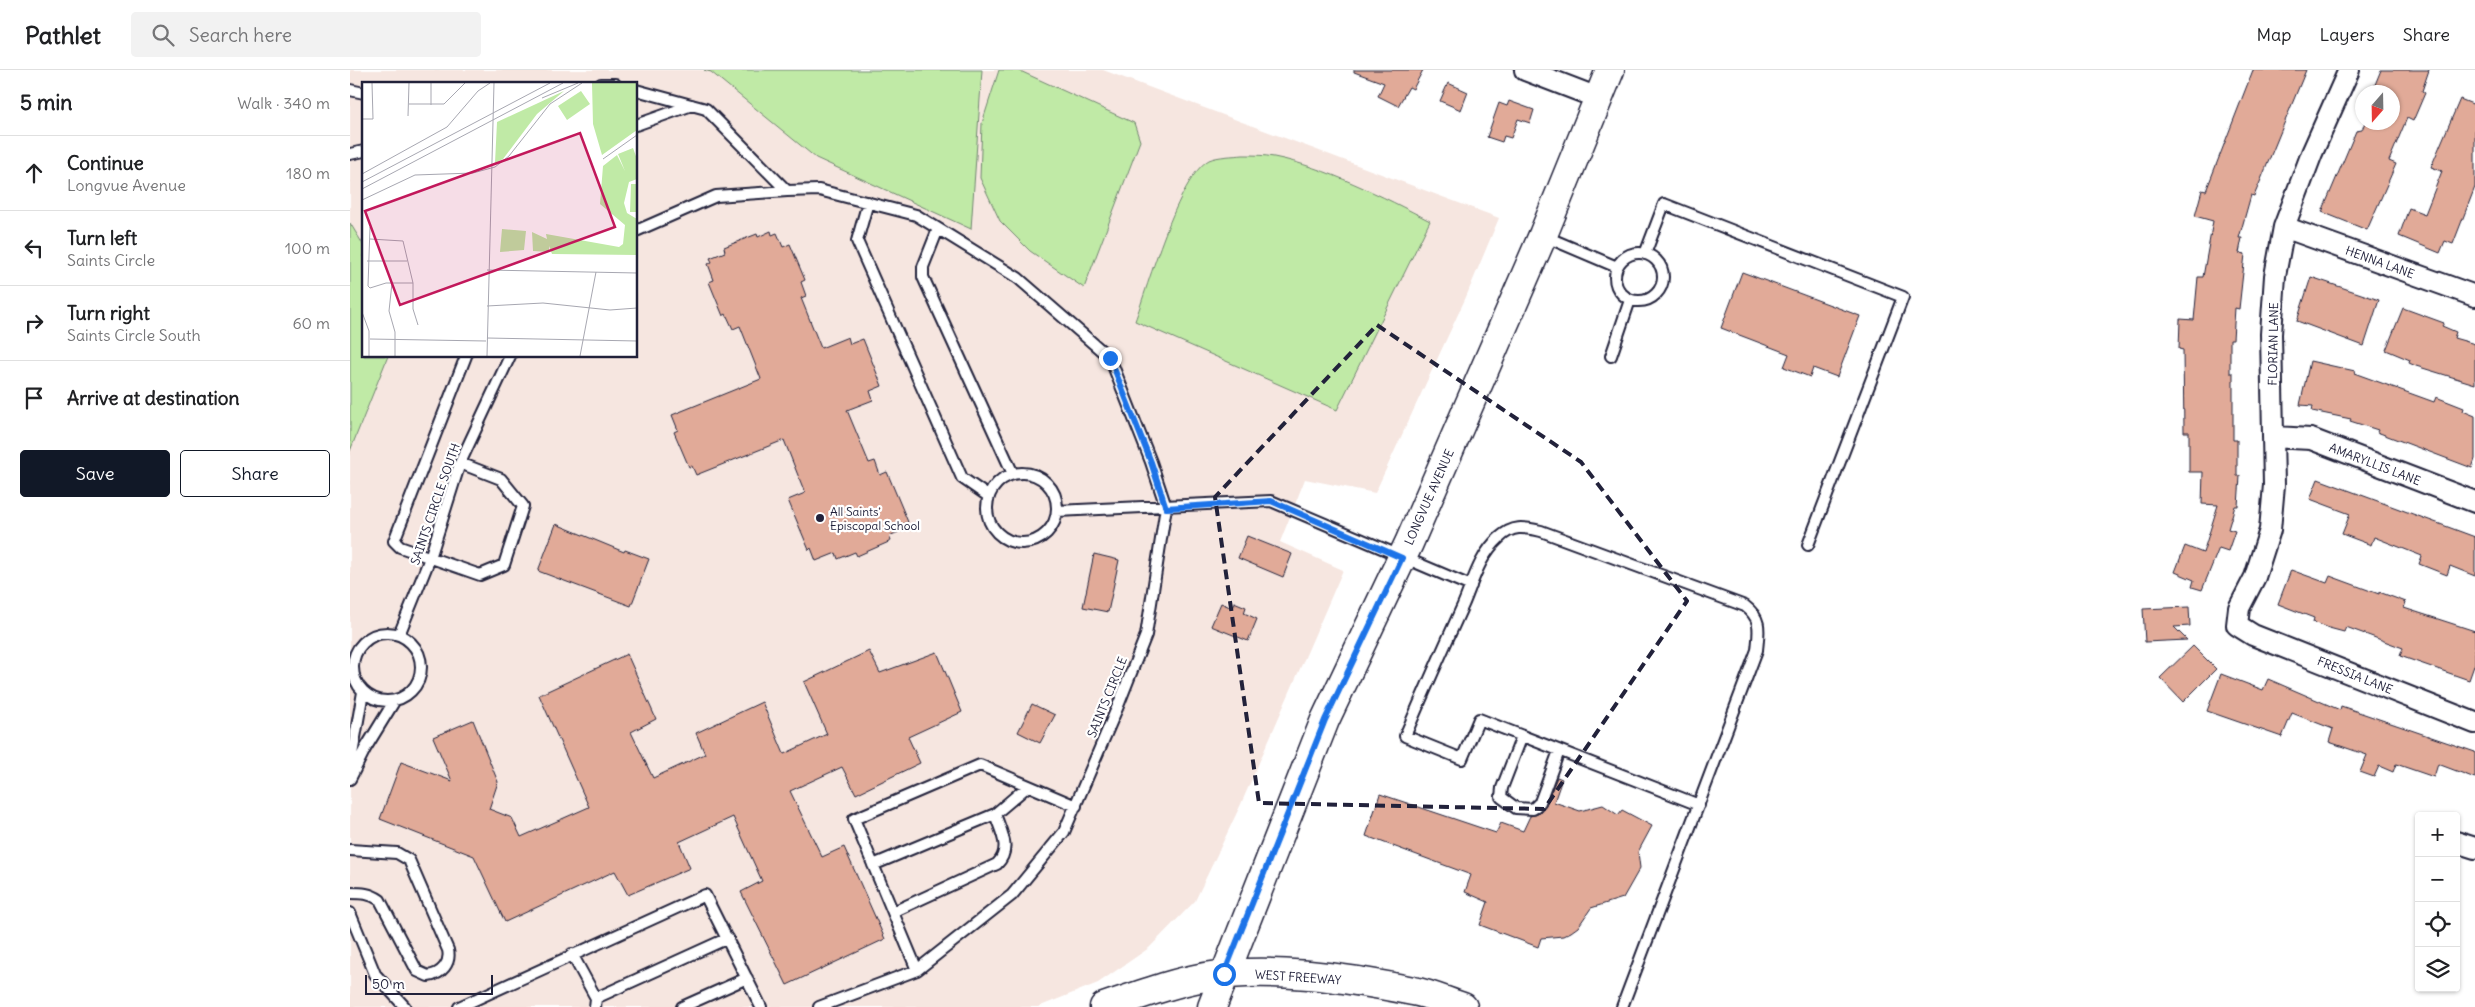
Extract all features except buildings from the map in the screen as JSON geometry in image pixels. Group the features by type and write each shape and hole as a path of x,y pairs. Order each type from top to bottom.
{"main road":[{"name":"LONGVUE AVENUE","path":"1212,1007 1325,720 1402,558 1543,236 1610,70"},
{"name":"WEST FREEWAY","path":"1104,1007 1151,991 1204,977 1254,973 1315,976 1414,991 1463,1007"}],"street":[{"path":"1525,70 1598,98"},
{"name":"FLORIAN LANE","path":"2237,625 2239,608 2255,577 2270,530 2274,485 2271,334 2275,276 2284,227 2312,153 2349,70"},
{"name":"HENNA LANE","path":"2284,227 2475,295"},
{"name":"AMARYLLIS LANE","path":"2273,437 2311,439 2475,502"},
{"name":"FRESSIA LANE","path":"2237,625 2253,635 2475,723"},
{"path":"2460,843 2475,848"}],"lane":[{"path":"638,91 706,109 787,191"},
{"path":"638,124 692,105"},
{"path":"638,230 716,196 787,191 820,190 916,215 1018,278 1110,358 1151,462 1166,508"},
{"path":"868,202 857,241 962,478 988,496"},
{"path":"1645,254 1664,204 1903,297 1808,545"},
{"path":"938,229 922,267 923,277 1013,474"},
{"path":"1543,236 1617,267"},
{"path":"1645,254 1659,262 1664,278 1662,286 1652,298 1638,302 1624,296 1616,283 1617,267 1629,255 1645,254"},
{"path":"1611,356 1630,300"},
{"path":"460,463 501,479 524,506 504,565 480,576 400,547 394,541 465,358"},
{"name":"SAINTS CIRCLE SOUTH","path":"399,635 430,558 460,463 509,358"},
{"path":"1029,473 1041,478 1050,487 1056,498 1057,511 1053,524 1044,535 1032,541 1018,543 1005,539 994,530 988,518 986,507 988,496 994,485 1004,477 1013,474 1029,473"},
{"path":"1057,511 1166,508 1271,501 1471,586"},
{"name":"SAINTS CIRCLE","path":"819,1007 917,970 1012,895 1064,832 1146,635 1166,508"},
{"path":"1622,1007 1757,650 1760,629 1755,614 1745,606 1541,531 1521,526 1498,538 1481,560 1405,736 1462,759 1479,719 1698,805"},
{"path":"384,632 399,635 408,640 420,658 419,680 405,696 395,700 384,701 373,698 363,692 356,683 352,672 352,656 370,636 384,632"},
{"path":"351,761 363,692"},
{"path":"350,779 365,749 395,700"},
{"path":"350,736 351,761"},
{"path":"1522,736 1502,788 1501,797 1516,808 1533,808 1540,802 1560,751"},
{"path":"917,970 854,819 980,765 1076,806"},
{"path":"873,865 995,814 1028,786"},
{"path":"893,912 997,864 1002,858 1006,847 995,814"},
{"path":"350,850 397,853 409,860 448,950 448,962 444,969 428,976 416,971 380,900 362,893 350,894"},
{"path":"459,1007 702,895 708,897 761,1007"},
{"path":"350,913 375,974 405,1007"},
{"path":"572,954 596,1003 728,938"},
{"path":"682,1007 747,978"}],"highlighted area":[{"path":"1377,325 1581,462 1687,601 1544,809 1259,803 1215,497"}],"shaded area":[{"name":"All Saints' Episcopal School","path":"350,70 1103,70 1499,218 1466,297 1375,493 1305,479 1280,542 1343,570 1241,804 1195,901 1149,948 1098,983 1038,1007 350,1007"}],"green space":[{"path":"704,70 982,70 971,229 816,158 711,72"},
{"path":"999,70 1018,70 1134,123 1140,141 1084,288 1030,251 1000,221 980,178 982,123"},
{"path":"1243,155 1274,157 1334,175 1430,221 1337,410 1135,321 1175,209 1197,170 1209,160"},
{"path":"350,223 362,243 362,358 387,358 350,451"}],"place":[{"name":"All Saints' Episcopal School","path":"820,518"}],"route":[{"path":"1110,358 1151,462 1166,508 1271,501 1402,558 1325,720 1224,974"}]}
